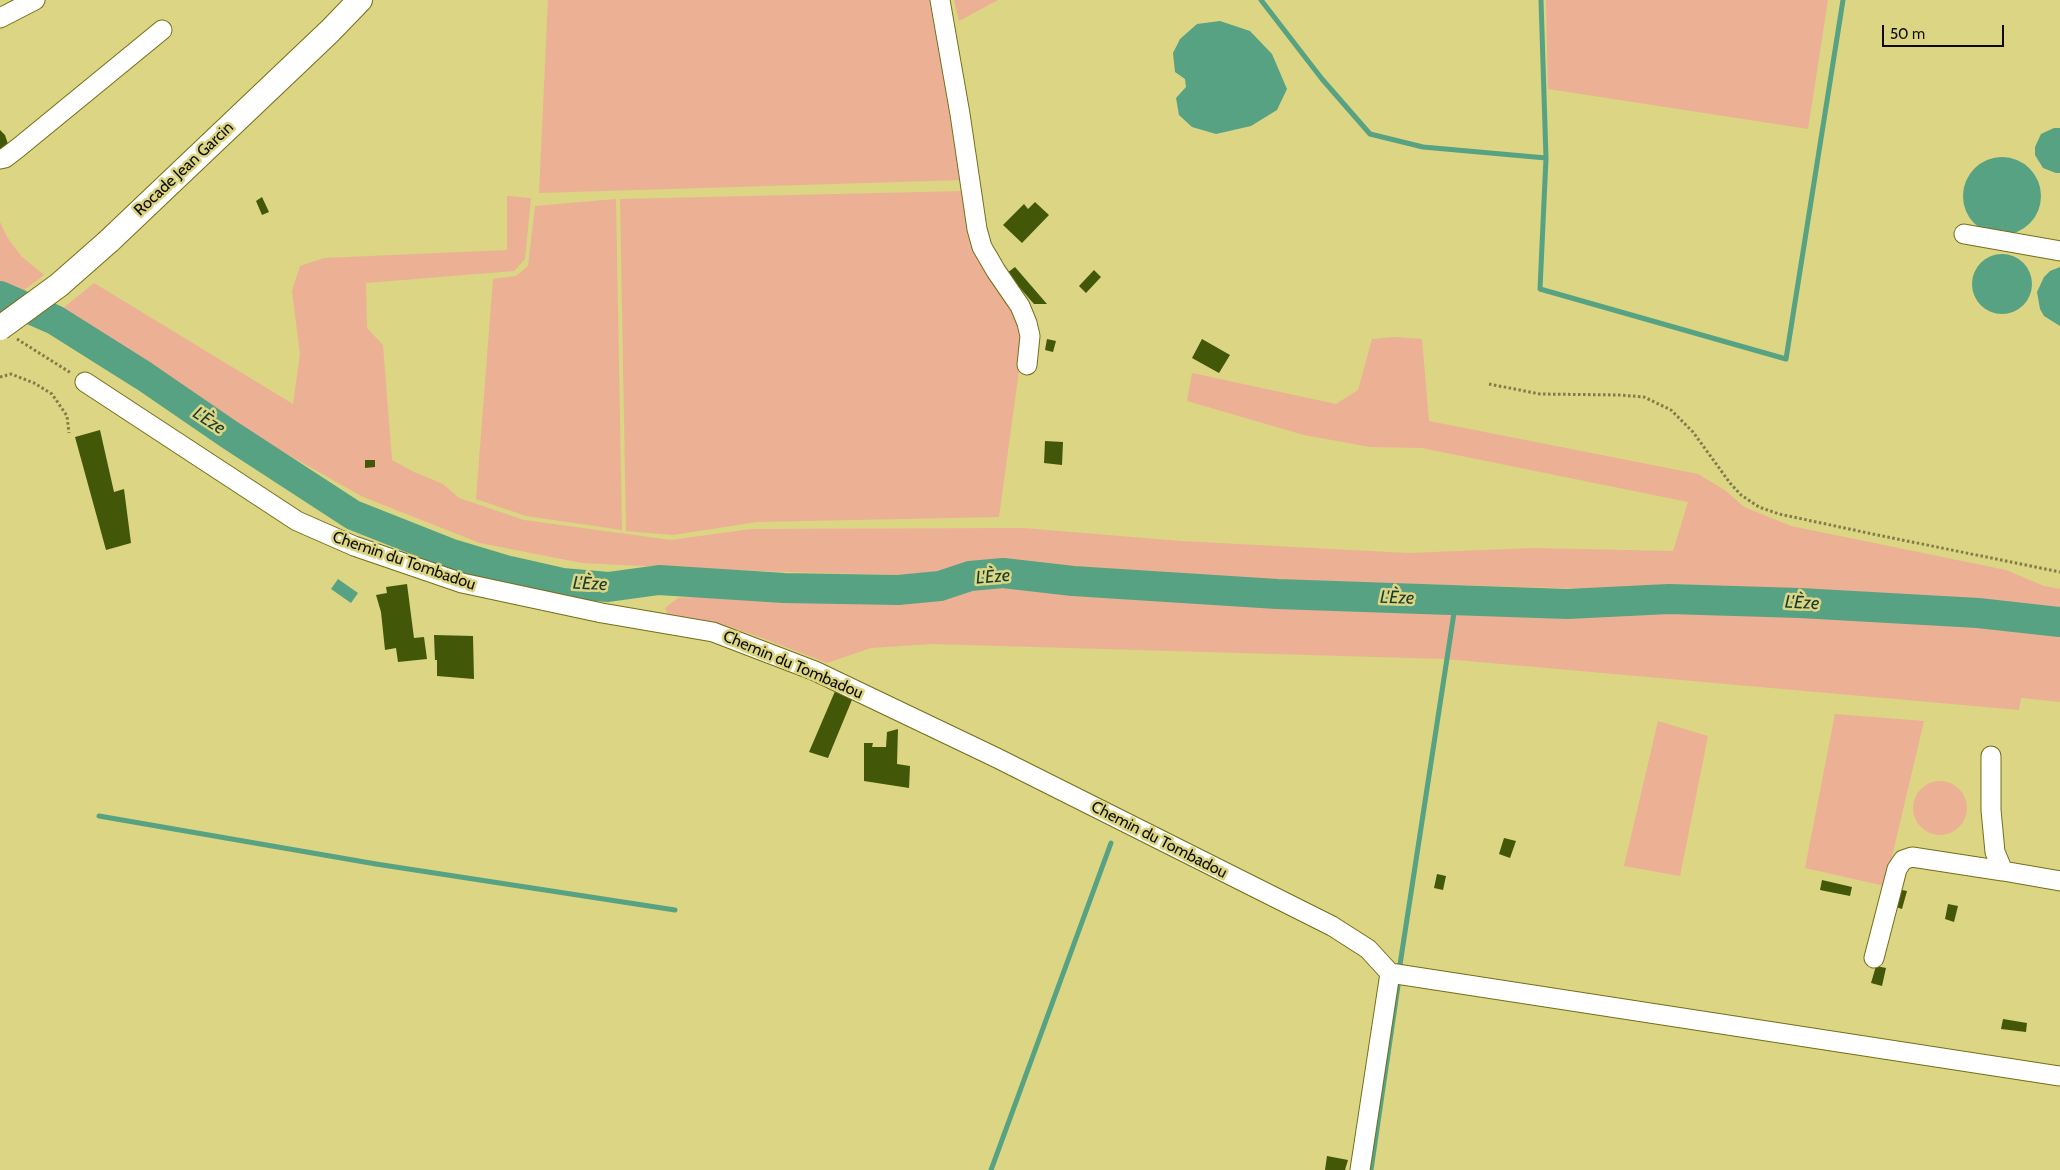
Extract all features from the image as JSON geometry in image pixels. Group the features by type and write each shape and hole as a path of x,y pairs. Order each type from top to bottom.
{"main road":[{"name":"Rocade Jean Garcin","path":"8,333 109,241 323,38 360,0"}],"street":[{"path":"0,18 35,0"},
{"path":"940,0 960,114 977,229 982,247 1020,306 1027,323 1030,336 1027,365"},
{"path":"0,158 5,158 18,148 162,30"},
{"path":"1964,234 2060,251"},
{"name":"Chemin du Tombadou","path":"85,382 297,521 354,546 462,583 602,613 713,632 814,671 1006,763 1332,926 1368,949 1390,973"},
{"path":"1991,756 1995,852 2003,871"},
{"path":"1874,958 1897,869 1903,860 1912,857 2060,881"},
{"path":"1360,1170 1390,973 2060,1076"}],"path":[{"path":"8,333 85,382"},
{"path":"0,376 11,374 34,383 52,394 67,416 70,433"},
{"path":"1489,384 1540,394 1644,397 1671,410 1693,432 1730,483 1741,495 1758,507 1779,514 2060,572"}],"shaded area":[{"path":"548,0 931,0 963,180 539,193"},
{"path":"954,0 998,0 959,21"},
{"path":"1546,0 1828,0 1808,129 1548,89"},
{"path":"1220,21 1250,31 1272,54 1287,89 1277,110 1251,126 1216,134 1192,127 1179,115 1176,98 1186,87 1185,79 1175,72 1173,53 1180,39 1197,24"},
{"path":"2054,128 2060,128 2060,173 2043,168 2035,155 2035,147 2041,134"},
{"path":"2002,157 2017,160 2030,168 2038,181 2041,196 2038,211 2030,224 2017,232 2002,235 1987,232 1974,224 1966,211 1963,196 1966,181 1974,168 1987,160"},
{"path":"965,191 971,241 1024,334 999,517 757,522 673,535 626,531 620,199"},
{"path":"507,196 531,198 525,259 514,271 366,283 367,328 383,345 392,460 443,484 459,498 524,520 671,540 751,529 1023,528 1181,541 1408,553 1533,548 1673,551 1688,502 1422,448 1370,447 1304,435 1187,401 1192,373 1336,404 1358,390 1372,339 1395,337 1422,339 1429,421 1698,474 1726,491 1744,507 1791,526 2006,570 2044,586 2060,589 2060,616 1842,596 1064,574 997,568 895,575 724,570 582,563 480,543 363,497 221,417 87,334 57,313 94,283 293,404 300,354 292,291 300,266 324,258 507,250"},
{"path":"616,199 622,530 526,516 476,499 493,279 516,276 528,266 535,206"},
{"path":"0,222 7,237 21,256 44,275 19,294 0,283"},
{"path":"2002,254 2019,259 2027,267 2032,284 2027,301 2019,309 2002,314 1985,309 1977,301 1972,284 1977,267 1985,259"},
{"path":"2060,267 2060,326 2044,316 2040,309 2037,292 2044,277 2050,271"},
{"path":"1006,578 1146,593 1293,604 1570,613 1775,613 1980,619 2060,630 2060,702 2021,698 2019,710 1445,659 932,644 871,648 827,663 754,635 714,623 669,616 665,608 678,598 724,595 928,598 978,581"},
{"path":"338,579 358,593 351,603 331,589"},
{"path":"1835,714 1924,721 1885,886 1805,868"},
{"path":"1658,721 1708,736 1680,876 1624,866"},
{"path":"1935,781 1945,781 1959,789 1965,798 1967,808 1965,818 1959,827 1945,835 1935,835 1925,830 1918,823 1913,813 1913,803 1918,793 1925,786"}],"building":[{"path":"0,130 5,135 9,147 0,151"},
{"path":"262,197 269,212 262,215 256,201"},
{"path":"1035,202 1049,215 1022,243 1003,225 1024,204 1028,209"},
{"path":"1015,267 1047,304 1034,304 1007,273"},
{"path":"1094,270 1101,277 1086,293 1079,286"},
{"path":"1047,339 1056,341 1053,352 1045,350"},
{"path":"1202,339 1230,355 1219,373 1192,358"},
{"path":"100,430 114,492 124,489 131,543 106,550 75,437"},
{"path":"1045,441 1063,442 1062,465 1044,463"},
{"path":"365,460 375,460 375,467 365,468"},
{"path":"407,584 414,638 424,637 427,659 398,662 396,648 385,650 381,612 376,595 387,593 386,587"},
{"path":"434,635 473,636 474,679 437,676"},
{"path":"836,689 854,695 828,758 809,752"},
{"path":"898,729 897,764 910,766 909,788 864,781 864,743 873,743 872,747 886,747 887,732"},
{"path":"1504,838 1516,841 1510,858 1499,854"},
{"path":"1437,874 1446,876 1443,890 1434,888"},
{"path":"1822,880 1852,887 1850,896 1820,890"},
{"path":"1897,889 1907,891 1902,909 1893,906"},
{"path":"1948,904 1958,906 1954,922 1945,919"},
{"path":"1876,966 1886,968 1882,986 1871,983"},
{"path":"2003,1019 2027,1023 2026,1032 2001,1029"},
{"path":"1327,1156 1348,1160 1345,1170 1325,1170"}],"waterway":[{"path":"1261,0 1322,79 1370,134 1423,147 1546,158"},
{"path":"1541,0 1546,158 1540,289 1786,359 1843,0"},
{"name":"L'Èze","path":"0,296 55,320 144,376 230,435 353,515 449,553 509,571 562,583 608,587 659,580 784,588 898,590 940,586 970,576 1003,573 1073,581 1277,594 1567,604 1669,599 1800,603 1978,613 2060,622"},
{"path":"1399,971 1456,600"},
{"path":"99,816 376,864 675,910"},
{"path":"991,1170 1111,843"},
{"path":"1371,1170 1399,979"}]}
